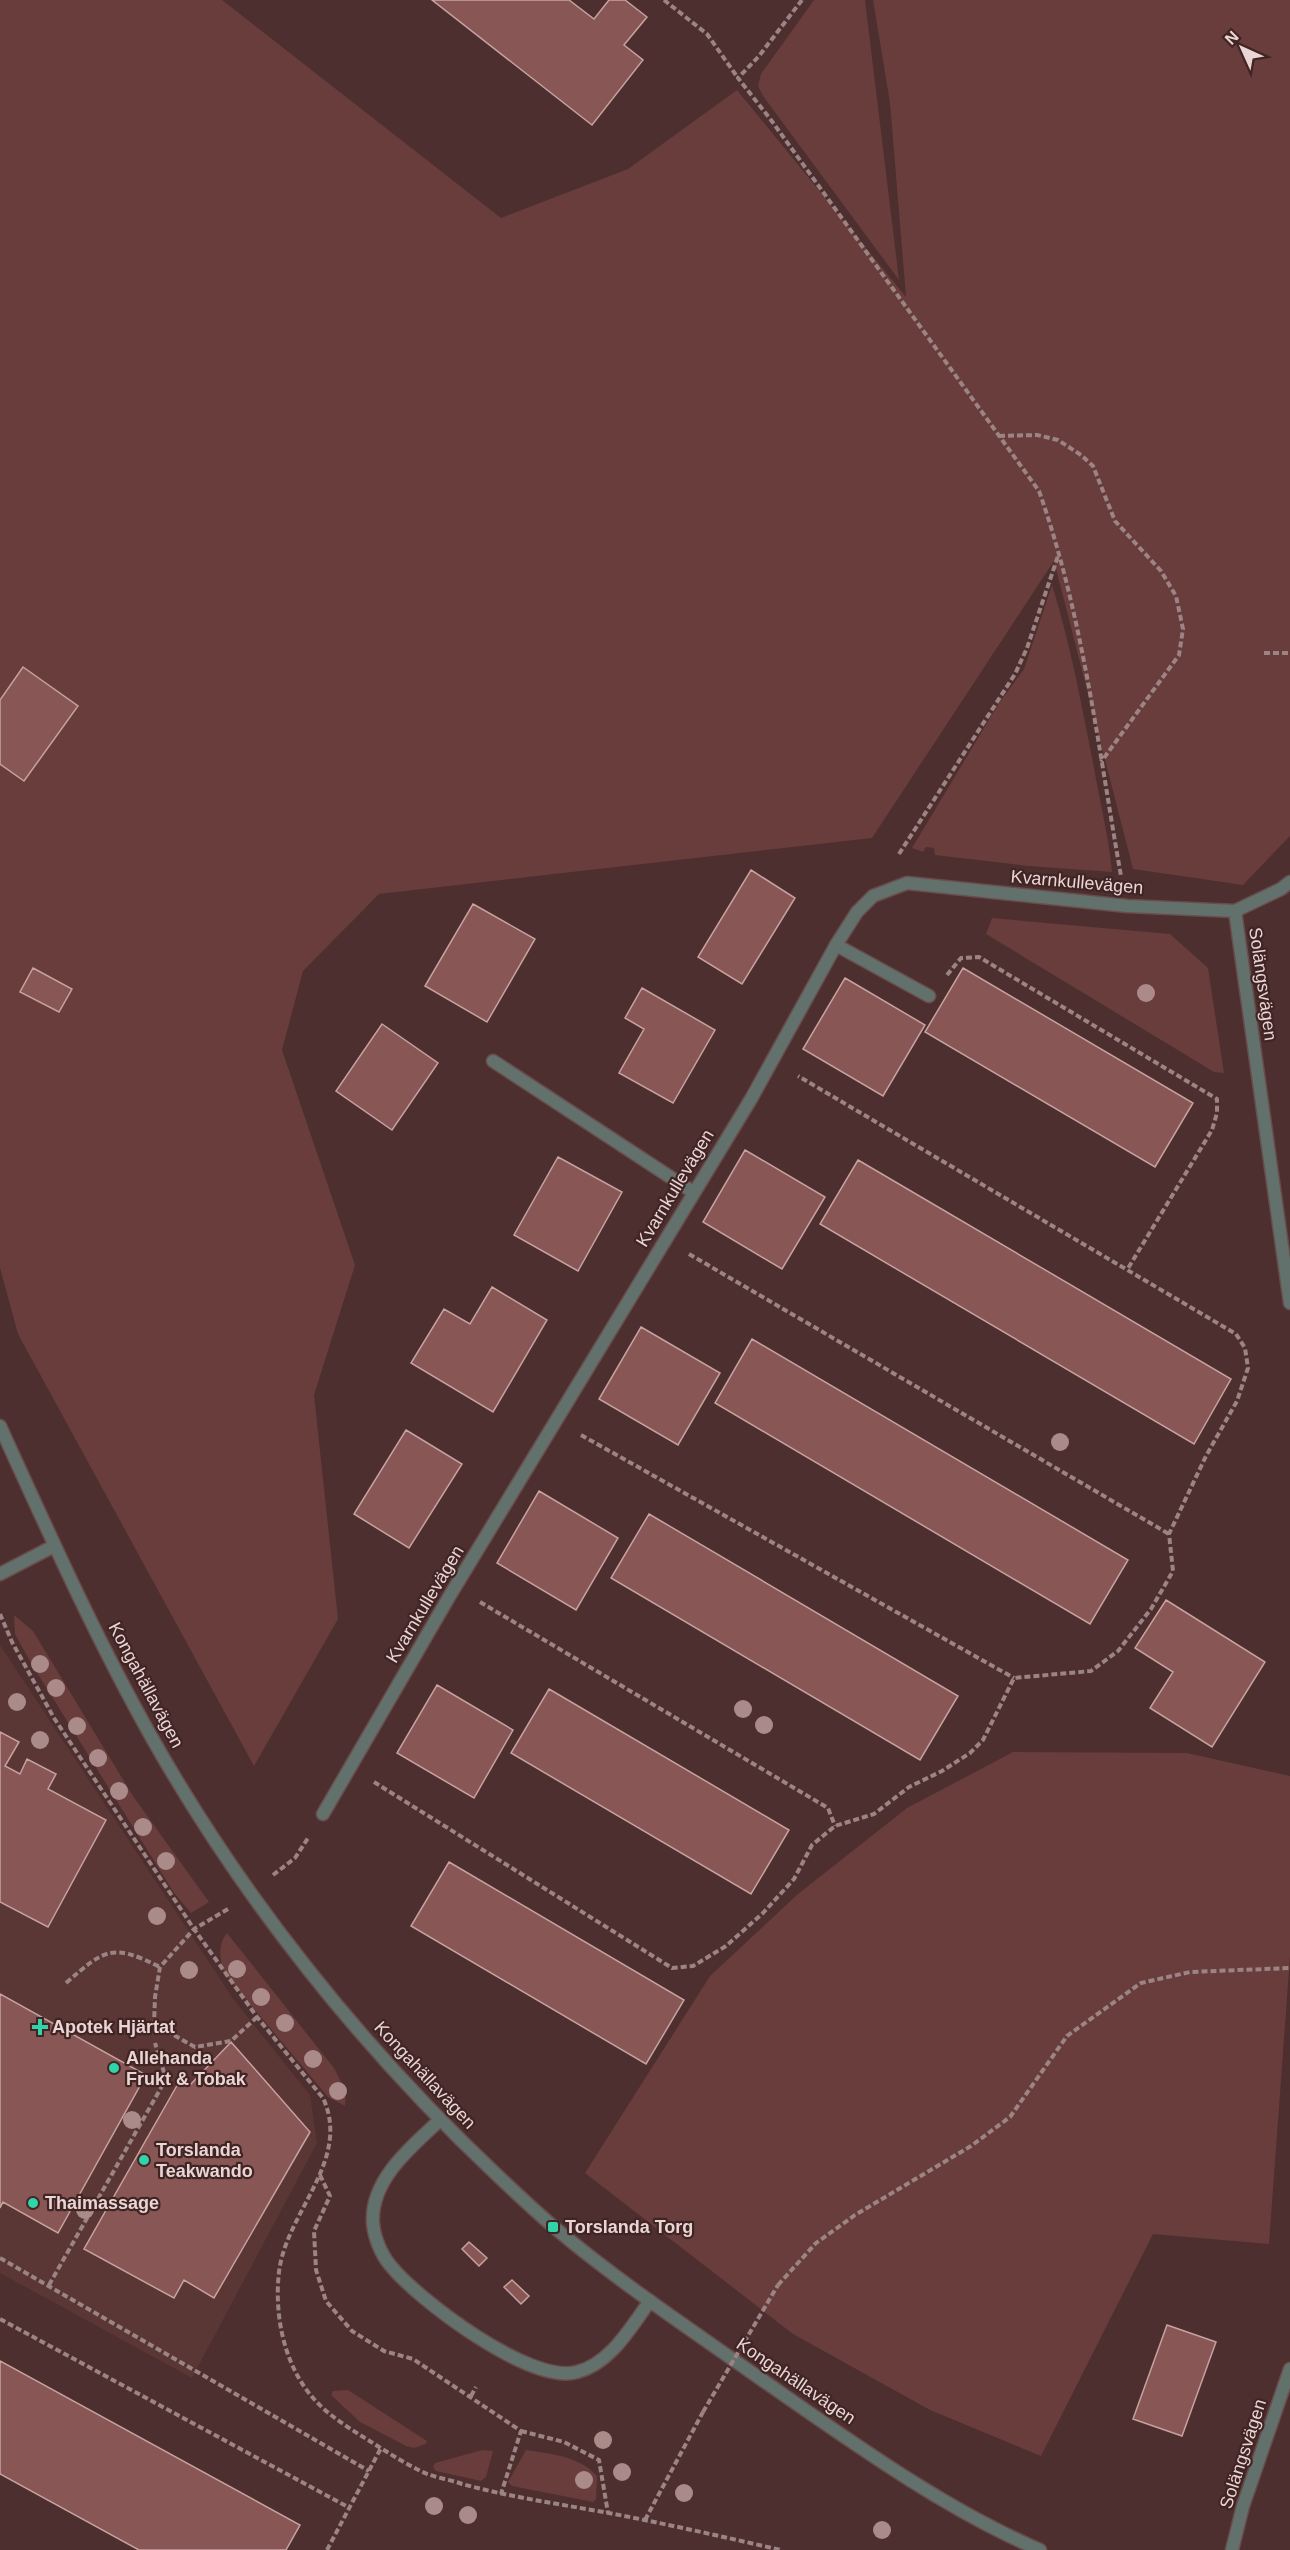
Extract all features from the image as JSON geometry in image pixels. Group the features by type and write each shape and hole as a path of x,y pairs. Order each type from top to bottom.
{"street":[{"name":"Solängsvägen","path":"1290,882 1281,889 1235,911 1290,1303"},
{"name":"Kvarnkullevägen","path":"323,1814 449,1597 751,1099 836,945 858,912 873,896 907,883 1127,906 1235,911"},
{"path":"836,945 929,996"},
{"path":"493,1061 693,1192"},
{"name":"Kongahällavägen","path":"0,1426 54,1546 152,1738 251,1893 371,2045 440,2120 553,2227 650,2301 870,2453 955,2506 1040,2550"},
{"path":"0,1574 54,1546"},
{"path":"440,2120 391,2169 379,2193 373,2215 376,2241 389,2264 417,2292 453,2320 521,2362 547,2373 575,2373 591,2368 606,2357 650,2301"},
{"name":"Solängsvägen","path":"1232,2550 1243,2506 1290,2369"}],"path":[{"path":"664,0 707,34 1039,491 1059,552 1093,700 1101,762 1127,906"},
{"path":"738,78 759,56 802,0"},
{"path":"999,436 1037,435 1058,440 1081,455 1093,466 1115,521 1161,571 1176,596 1183,629 1179,655 1101,762"},
{"path":"873,896 1015,674 1027,648 1059,552"},
{"path":"1264,653 1290,653"},
{"path":"929,996 961,958 980,957 1217,1099 1217,1113 1212,1130 1127,1270"},
{"path":"580,1435 1014,1678 1091,1671 1118,1651 1151,1609 1173,1571 1169,1534 1206,1456 1237,1401 1248,1368 1245,1348 1236,1334 792,1072"},
{"path":"688,1254 1169,1534"},
{"path":"470,1596 828,1808 835,1826"},
{"path":"0,1614 12,1642 54,1718 194,1929 257,2017 323,2098 330,2114 331,2139 320,2175 285,2246 279,2270 277,2303 284,2342 313,2399 334,2417 381,2448 428,2474 501,2494 645,2520 782,2550"},
{"path":"366,1777 672,1968 693,1966 726,1946 764,1913 794,1879 812,1845 835,1826 874,1814 909,1787 970,1753 983,1740 1014,1678"},
{"path":"257,2017 231,2041 195,2047 154,2024 155,1997 160,1967 194,1929 251,1893 295,1858 323,1814"},
{"path":"66,1983 98,1957 119,1951 136,1955 160,1967"},
{"path":"645,2520 703,2412 778,2284 816,2242 855,2215 970,2146 1010,2117 1067,2036 1141,1983 1190,1972 1290,1968"},
{"path":"49,2285 166,2079 155,2043"},
{"path":"320,2175 330,2196 314,2231 316,2270 326,2301 352,2331 384,2351 413,2359 521,2431 564,2442 599,2460 608,2513"},
{"path":"0,2258 369,2471"},
{"path":"0,2319 348,2507"},
{"path":"471,2396 476,2387"},
{"path":"501,2494 521,2431"},
{"path":"327,2550 381,2448"}],"shaded area":[{"path":"0,0 222,0 501,218 628,169 737,90 906,297 890,103 873,0 1290,0 1290,836 1243,885 1133,869 1054,561 872,838 379,894 303,971 282,1050 355,1265 314,1395 338,1619 254,1766 18,1334 0,1268"},
{"path":"814,0 865,0 899,280 763,96 758,86 761,74"},
{"path":"1052,585 1080,699 1107,833 1112,872 1028,866 935,855 934,848 926,847 923,852 912,848 999,703 1024,669"},
{"path":"992,918 1170,934 1208,968 1224,1073 1214,1072 986,934"},
{"path":"14,1615 33,1631 133,1796 209,1902 191,1913 174,1893 31,1663 15,1634"},
{"path":"0,1645 234,2000 310,2095 317,2143 192,2378 0,2273"},
{"path":"1013,1752 1187,1753 1290,1776 1290,1957 1269,2244 1153,2234 1041,2456 930,2410 793,2334 585,2173 710,1976 798,1894 907,1808"},
{"path":"227,1933 334,2068 346,2092 345,2106 328,2097 224,1973 221,1947"},
{"path":"348,2390 427,2441 426,2444 414,2448 406,2446 360,2422 331,2395 333,2391"},
{"path":"482,2450 493,2451 486,2477 481,2481 436,2471 433,2467 435,2463"},
{"path":"526,2450 564,2457 590,2469 597,2476 596,2499 593,2502 512,2486 508,2482"}],"building":[{"path":"432,0 569,0 594,19 609,0 625,0 647,17 624,45 643,60 592,125"},
{"path":"23,667 78,706 24,781 0,764 0,700"},
{"path":"751,870 795,898 742,984 698,957"},
{"path":"473,904 535,939 487,1022 425,986"},
{"path":"33,968 72,989 59,1012 20,992"},
{"path":"963,968 1193,1103 1155,1167 925,1032"},
{"path":"845,978 925,1025 883,1096 803,1049"},
{"path":"642,988 715,1030 673,1103 619,1073 644,1029 625,1018"},
{"path":"382,1024 438,1063 392,1130 336,1091"},
{"path":"745,1150 825,1197 782,1269 703,1222"},
{"path":"558,1157 622,1192 578,1271 514,1235"},
{"path":"858,1160 1231,1379 1194,1444 820,1224"},
{"path":"492,1287 547,1320 493,1412 411,1363 444,1309 470,1324"},
{"path":"641,1327 720,1373 678,1445 599,1399"},
{"path":"752,1339 1128,1560 1090,1624 715,1403"},
{"path":"406,1430 462,1464 409,1548 354,1514"},
{"path":"539,1491 618,1538 576,1610 497,1563"},
{"path":"649,1514 958,1696 920,1760 611,1578"},
{"path":"1166,1600 1265,1662 1212,1747 1150,1708 1173,1672 1135,1648"},
{"path":"437,1685 513,1730 474,1798 397,1753"},
{"path":"549,1689 789,1830 751,1894 511,1753"},
{"path":"0,1732 19,1742 5,1766 20,1774 27,1759 56,1774 48,1789 106,1820 48,1927 0,1902"},
{"path":"449,1862 684,2000 646,2064 411,1926"},
{"path":"0,1994 146,2075 58,2233 3,2202 0,2208"},
{"path":"231,2042 310,2132 214,2298 184,2280 174,2298 84,2249 179,2082 191,2084"},
{"path":"469,2242 487,2258 479,2266 462,2249"},
{"path":"512,2280 529,2296 521,2304 504,2287"},
{"path":"1167,2325 1216,2342 1182,2436 1133,2419"},
{"path":"0,2361 300,2525 286,2550 139,2550 0,2474"}],"place":[{"name":"Apotek Hjärtat","path":"40,2027"},
{"name":"Allehanda Frukt & Tobak","path":"114,2068"},
{"name":"Torslanda Teakwando","path":"144,2160"},
{"name":"Thaimassage","path":"33,2203"},
{"name":"Torslanda Torg","path":"553,2227"}]}
